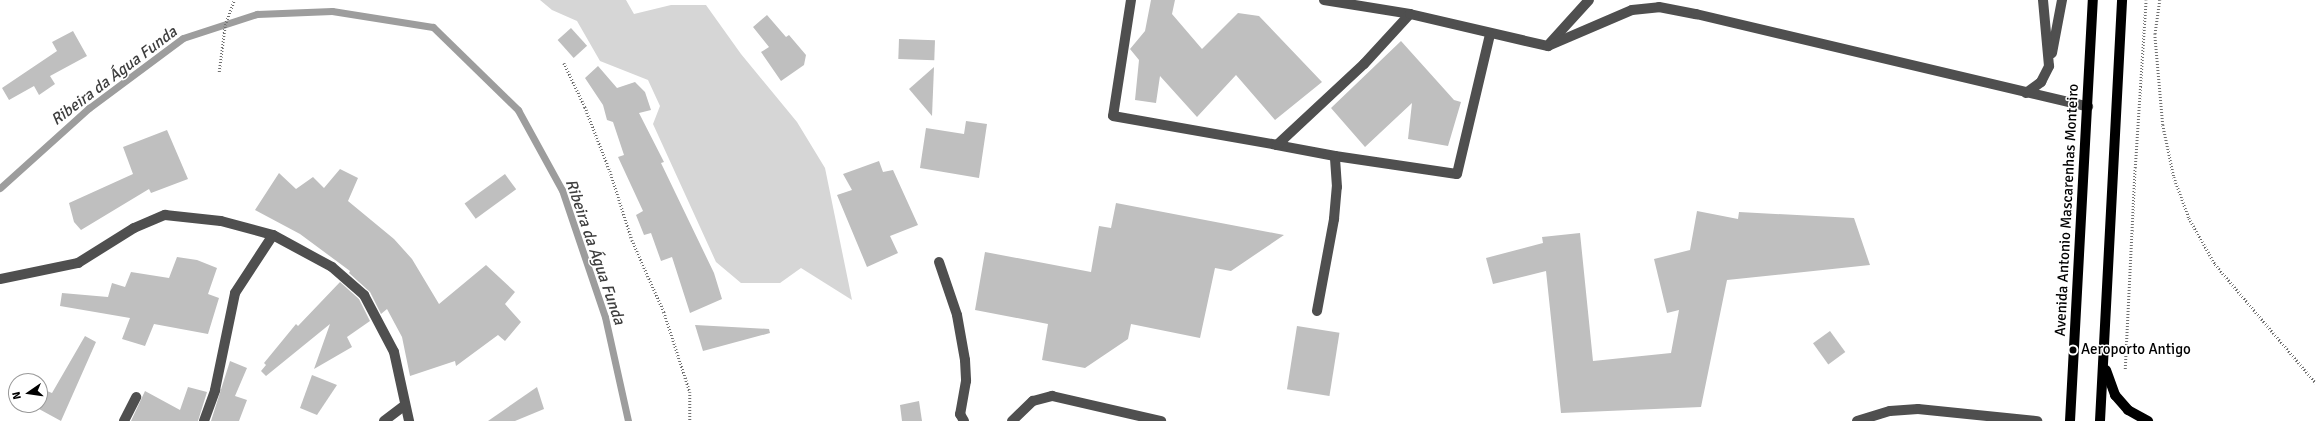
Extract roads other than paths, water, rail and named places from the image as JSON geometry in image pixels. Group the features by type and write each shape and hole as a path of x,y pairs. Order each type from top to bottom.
{"main road":[{"name":"Avenida Antonio Mascarenhas Monteiro","path":"2070,421 2093,0"},
{"path":"2100,421 2122,0"},
{"path":"2103,360 2108,382 2114,395 2128,410 2148,421"}],"street":[{"path":"1131,0 1113,116 1335,156 1456,174 1490,34"},
{"path":"1324,0 1410,14 1490,34 1548,46 1632,10 1659,7 1696,14 2088,107"},
{"path":"1548,46 1589,0"},
{"path":"2043,0 2049,66"},
{"path":"2026,92 2041,82 2049,66 2062,0"},
{"path":"1277,145 1364,64 1410,14"},
{"path":"1317,311 1334,219 1337,187 1335,156"},
{"path":"0,279 78,264 134,228 165,215 221,221 273,235 332,266 364,295 394,352 409,421"},
{"path":"204,421 216,390 235,293 273,235"},
{"path":"939,262 957,315 965,360 966,381 960,414 964,421"},
{"path":"1012,421 1033,401 1052,396 1161,421"},
{"path":"124,421 136,397"},
{"path":"384,421 405,405"},
{"path":"1857,421 1890,411 1918,408 2037,421"}],"waterway":[{"name":"Ribeira da Água Funda","path":"0,188 89,108 183,38 257,14 332,11 433,27 518,110 562,190 605,317 628,421"}],"place":[{"name":"Aeroporto Antigo","path":"2073,350"}]}
